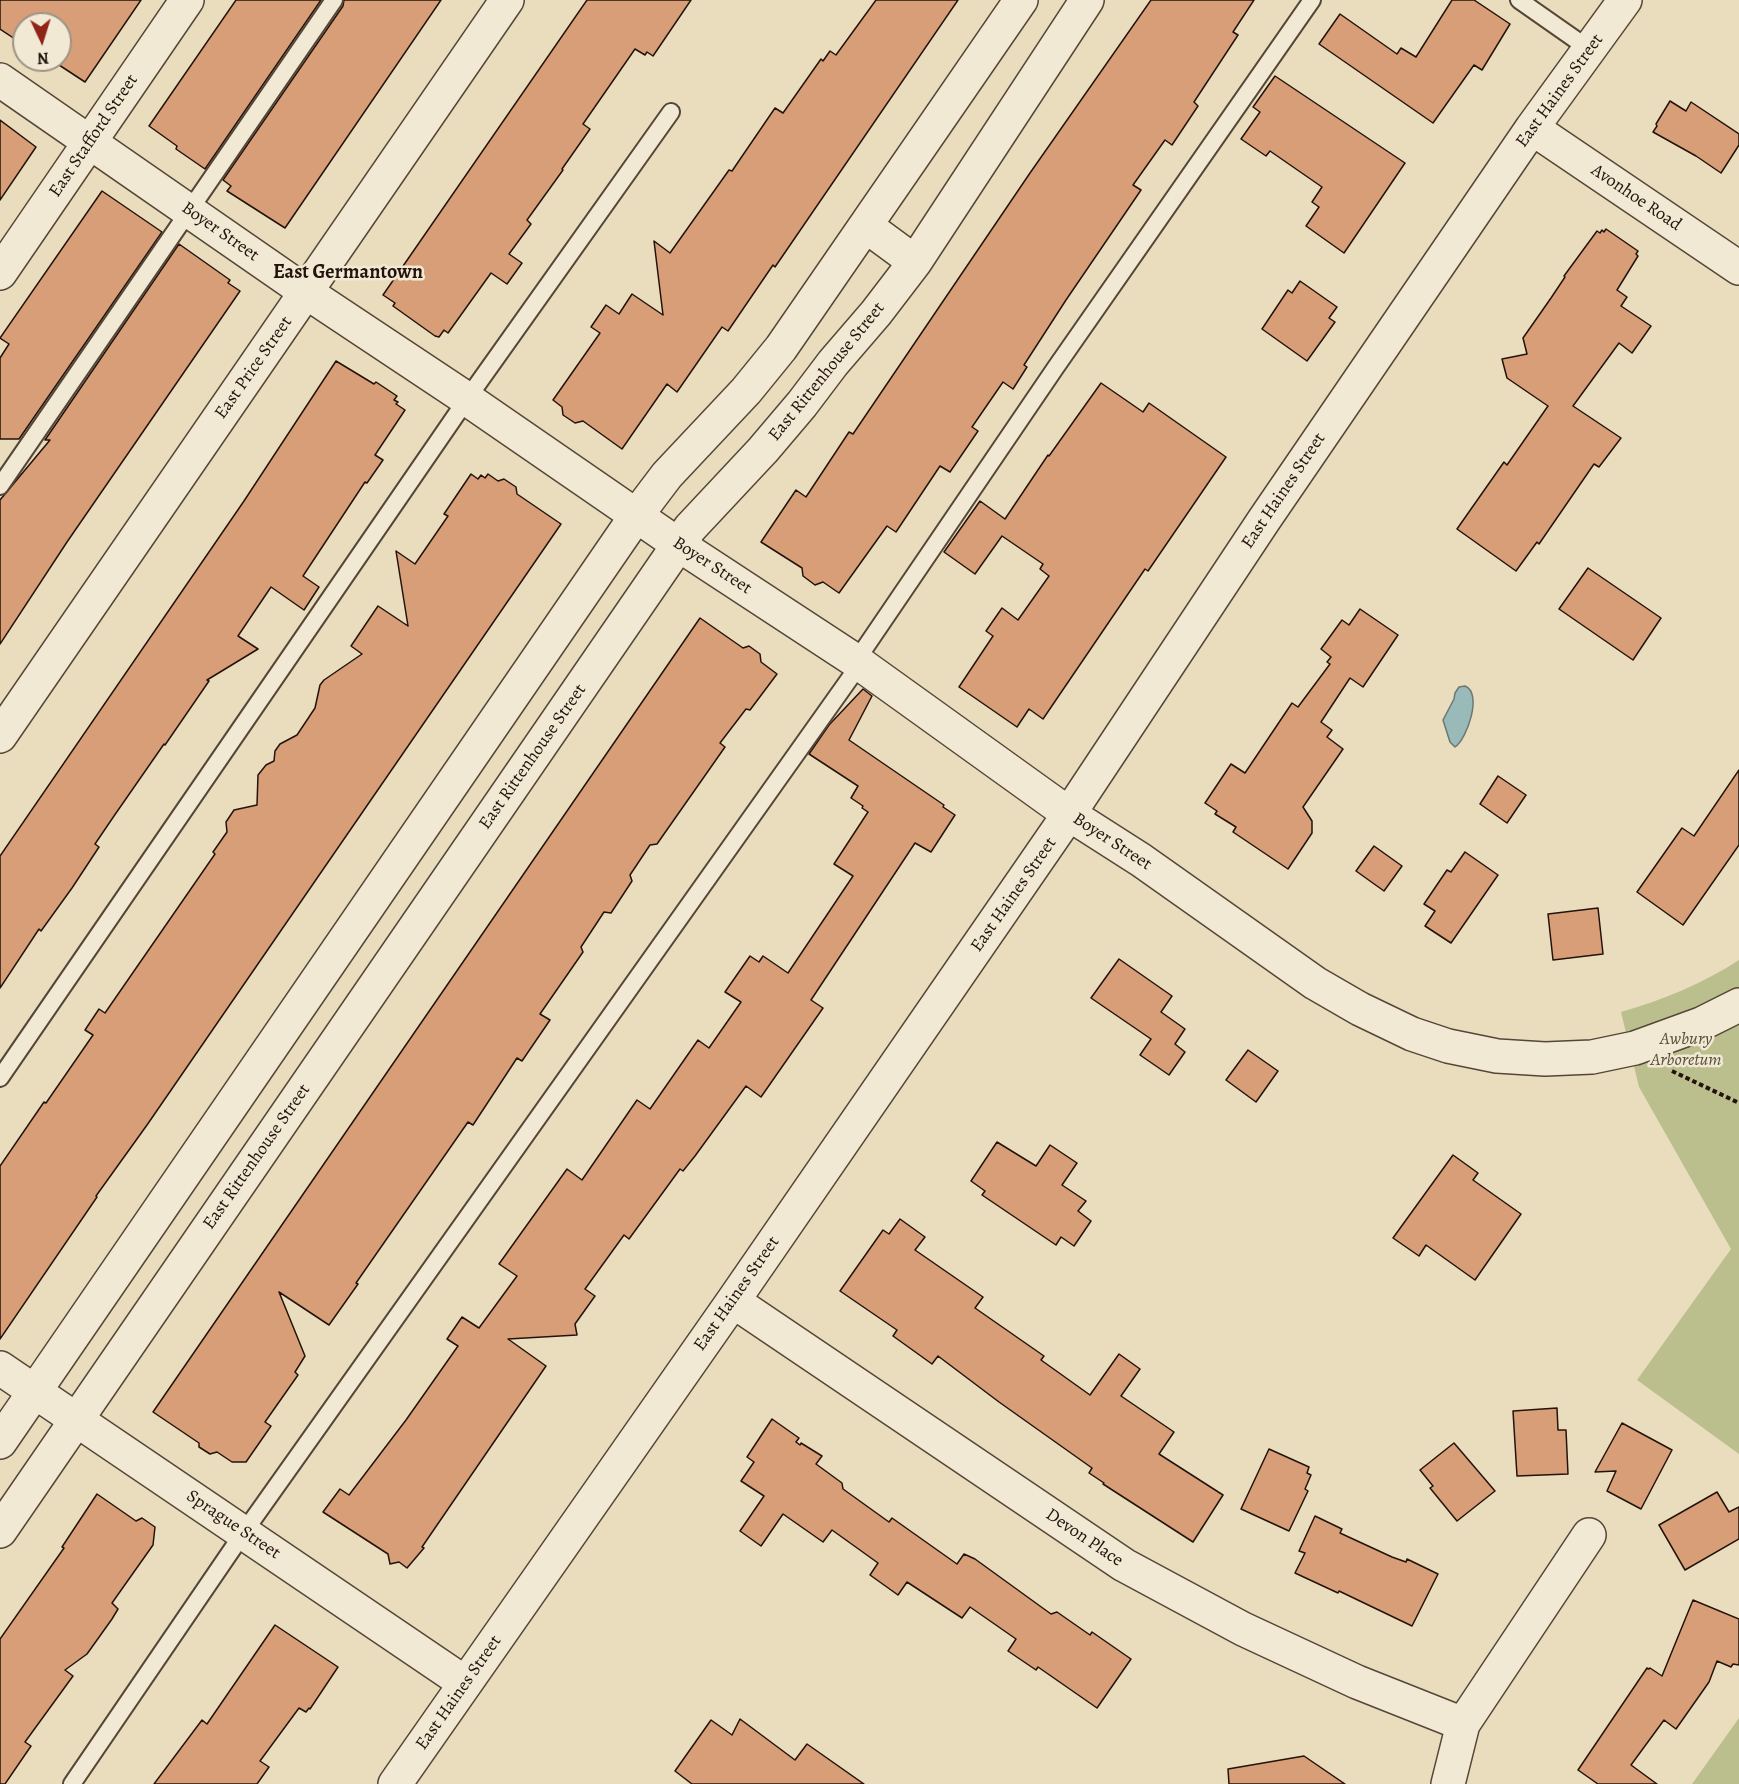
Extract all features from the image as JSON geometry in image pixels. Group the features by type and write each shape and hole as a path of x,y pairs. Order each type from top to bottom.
{"street":[{"name":"East Stafford Street","path":"0,273 187,0"},
{"name":"East Price Street","path":"0,736 507,0"},
{"path":"0,1442 636,516 667,475 746,391 781,348 1021,0"},
{"name":"East Rittenhouse Street","path":"0,1531 679,545 706,510 763,450 802,404 915,262 1087,0"},
{"name":"East Haines Street","path":"395,1784 733,1301 1069,814 1264,520 1532,128 1624,0"},
{"name":"Boyer Street","path":"0,80 306,292 468,399 679,545 858,663 1069,814 1141,860 1315,982 1388,1024 1429,1041 1472,1052 1520,1058 1592,1057 1635,1048"},
{"name":"Avonhoe Road","path":"1532,128 1739,268"},
{"path":"866,226 915,262"},
{"path":"1635,1048 1701,1024 1739,1005"},
{"name":"Devon Place","path":"733,1301 1124,1565 1243,1629 1358,1682 1463,1724"},
{"name":"Sprague Street","path":"0,1368 465,1683"},
{"path":"1448,1784 1463,1724 1589,1535"}],"lane":[{"path":"0,486 334,0"},
{"path":"72,1784 244,1532 858,663 1082,328 1312,0"},
{"path":"1519,0 1589,49"},
{"path":"0,1078 468,399 671,112"}],"path":[{"path":"1635,1048 1678,1074 1739,1103"}],"green space":[{"name":"Awbury Arboretum","path":"1739,960 1739,1454 1637,1380 1731,1249 1639,1087 1621,1012 1682,990 1711,977"},
{"path":"1739,1718 1739,1784 1692,1784"}],"water":[{"path":"1465,686 1473,697 1473,706 1468,726 1455,747 1450,742 1443,720 1455,693 1459,687"}],"building":[{"path":"0,0 141,0 85,82 70,72 72,72 72,12 12,12 12,37 0,29"},
{"path":"236,0 321,0 205,169 149,126"},
{"path":"344,0 441,0 285,228 227,191 231,186 223,180 343,6"},
{"path":"587,0 691,0 653,56 647,52 645,55 635,49 583,124 590,129 527,220 531,224 509,254 522,263 507,284 491,273 448,333 444,330 439,337 435,336 393,306 395,303 383,295"},
{"path":"876,0 958,0 775,267 773,265 728,331 722,327 677,392 667,384 622,449 583,421 575,423 563,415 562,407 553,400 600,333 591,327 606,305 619,314 632,294 663,315 654,241 670,253 729,170 732,171 775,108 783,113 821,59 823,61 830,51 836,55"},
{"path":"1151,0 1254,0 1233,32 1238,35 1194,102 1198,106 1172,145 1165,140 1133,185 1141,190 1024,365 1027,367 1013,389 1003,382 972,427 978,431 950,472 940,466 896,532 887,526 839,593 823,582 815,585 803,576 802,568 761,542 796,490 806,497 849,432 853,434 1030,173"},
{"path":"1452,0 1474,0 1510,24 1482,70 1474,65 1433,123 1319,44 1340,14 1397,54 1401,48 1416,57"},
{"path":"1275,76 1405,163 1344,253 1306,226 1319,207 1312,202 1322,187 1270,151 1266,156 1241,139 1260,112 1253,107"},
{"path":"1670,101 1686,111 1691,102 1739,134 1739,145 1721,173 1653,132"},
{"path":"0,120 36,147 0,200"},
{"path":"102,191 162,232 19,439 0,439 0,358 9,344 0,338"},
{"path":"1606,229 1638,251 1636,254 1638,256 1617,290 1627,297 1621,306 1651,326 1632,353 1619,343 1573,406 1621,438 1599,467 1594,464 1539,544 1537,542 1516,571 1457,529 1504,462 1507,465 1548,406 1507,378 1502,359 1527,354 1523,338 1597,231 1600,233"},
{"path":"179,244 230,280 228,283 240,291 67,542 0,644 0,500 50,440 45,440"},
{"path":"1300,281 1337,307 1329,318 1335,322 1307,361 1262,329 1288,290 1292,293"},
{"path":"336,361 397,396 394,400 398,402 396,404 405,410 375,455 383,460 367,483 365,482 303,576 319,587 304,610 271,587 238,636 258,649 207,680 209,681 95,844 99,847 72,888 41,931 39,929 0,988 0,856 244,501"},
{"path":"1101,383 1143,412 1149,403 1226,457 1148,571 1145,569 1043,719 1029,709 1017,727 959,687 993,636 986,631 1002,608 1018,620 1049,576 1040,569 1043,564 1002,536 975,574 944,552 980,501 1005,519"},
{"path":"471,474 478,479 481,475 485,478 488,474 498,481 504,479 516,487 517,494 561,524 96,1196 0,1339 0,1166 93,1035 85,1030 99,1009 105,1013 215,854 213,852 227,832 226,822 234,810 257,805 258,775 266,765 274,761 275,751 280,744 297,735 315,708 320,685 362,654 351,646 378,606 408,626 396,551 415,564 448,516 444,514"},
{"path":"1588,568 1661,618 1633,660 1559,609"},
{"path":"1360,609 1398,635 1363,687 1350,678 1321,722 1332,730 1327,737 1343,749 1303,807 1312,821 1312,833 1288,869 1233,832 1236,827 1215,814 1217,811 1205,803 1231,764 1245,773 1292,703 1298,707 1330,664 1327,662 1331,657 1321,649 1342,620 1349,625"},
{"path":"700,618 743,648 749,646 760,654 761,662 777,674 750,710 746,709 720,743 725,747 657,844 650,845 630,875 632,881 611,913 604,912 581,947 583,952 540,1014 550,1020 522,1061 517,1058 473,1125 468,1122 329,1325 279,1292 305,1356 295,1372 298,1375 265,1422 271,1426 246,1462 232,1462 217,1452 210,1454 199,1447 199,1443 153,1412"},
{"path":"863,689 872,696 849,740 944,805 943,807 955,815 931,852 915,843 811,1000 823,1008 761,1097 746,1086 695,1156 683,1171 680,1169 629,1239 624,1235 585,1289 595,1296 575,1324 577,1335 508,1339 546,1366 422,1547 424,1548 407,1568 399,1562 390,1564 388,1554 323,1512 340,1489 349,1495 406,1420 458,1346 447,1339 462,1317 479,1328 517,1276 499,1264 567,1169 582,1180 637,1100 650,1109 698,1040 709,1048 741,1002 725,992 750,956 759,962 763,956 788,973 853,876 834,864 868,812 851,798 858,786 809,754 829,725"},
{"path":"1739,770 1739,845 1683,925 1637,892 1682,828 1694,836"},
{"path":"1498,776 1526,795 1507,823 1480,804"},
{"path":"1374,846 1402,866 1384,891 1356,871"},
{"path":"1465,852 1498,875 1451,943 1425,926 1435,911 1424,904 1447,870 1451,872"},
{"path":"1598,908 1603,954 1553,960 1548,914"},
{"path":"1119,959 1172,996 1161,1012 1185,1029 1175,1044 1185,1052 1169,1075 1140,1055 1151,1039 1091,998"},
{"path":"1248,1050 1278,1071 1256,1102 1226,1080"},
{"path":"997,1142 1036,1166 1050,1145 1077,1163 1062,1185 1086,1201 1078,1211 1091,1221 1074,1246 1061,1237 1056,1245 982,1195 985,1191 971,1181"},
{"path":"1453,1155 1478,1173 1473,1180 1521,1214 1475,1280 1426,1245 1419,1256 1393,1238"},
{"path":"900,1219 925,1237 915,1250 983,1297 975,1308 1044,1356 1041,1360 1090,1395 1119,1354 1140,1369 1121,1396 1174,1432 1159,1454 1223,1495 1193,1542 1103,1484 1089,1473 1092,1468 938,1356 932,1364 893,1336 897,1330 840,1291 883,1230 889,1234"},
{"path":"1557,1408 1558,1430 1566,1430 1568,1474 1517,1476 1513,1411"},
{"path":"772,1419 799,1438 796,1442 800,1445 801,1443 822,1456 816,1464 842,1483 843,1489 889,1522 892,1518 957,1564 964,1554 975,1559 1051,1614 1057,1612 1090,1635 1092,1632 1131,1659 1097,1708 1038,1667 1036,1670 1008,1651 1016,1639 970,1607 962,1618 907,1582 898,1595 870,1575 878,1563 832,1530 823,1542 783,1514 761,1546 740,1531 764,1496 741,1481 754,1462 747,1457"},
{"path":"1622,1423 1672,1450 1641,1509 1607,1491 1616,1471 1595,1472"},
{"path":"1454,1443 1495,1491 1457,1521 1430,1488 1433,1486 1420,1470"},
{"path":"1269,1449 1309,1467 1307,1473 1311,1475 1305,1489 1308,1491 1289,1531 1241,1509"},
{"path":"1717,1492 1729,1512 1739,1507 1739,1539 1685,1570 1659,1525"},
{"path":"97,1494 136,1521 142,1518 155,1527 153,1545 112,1603 118,1609 112,1619 87,1654 65,1670 73,1676 25,1742 31,1746 5,1784 0,1784 0,1639 64,1548 62,1547"},
{"path":"1315,1516 1342,1529 1340,1533 1392,1557 1406,1562 1407,1559 1438,1574 1412,1626 1295,1573 1305,1553 1299,1551"},
{"path":"1693,1600 1739,1619 1739,1665 1733,1664 1731,1667 1717,1661 1709,1682 1676,1729 1664,1720 1631,1765 1657,1784 1598,1784 1578,1770 1647,1668 1662,1676"},
{"path":"275,1625 338,1667 310,1709 306,1712 299,1708 260,1761 269,1767 257,1784 154,1784 202,1720 207,1724"},
{"path":"740,1719 795,1760 807,1744 864,1784 692,1784 675,1771 711,1720 732,1735"},
{"path":"1304,1756 1345,1784 1229,1784 1228,1769"}],"district":[{"name":"East Germantown","path":"348,273"}]}
